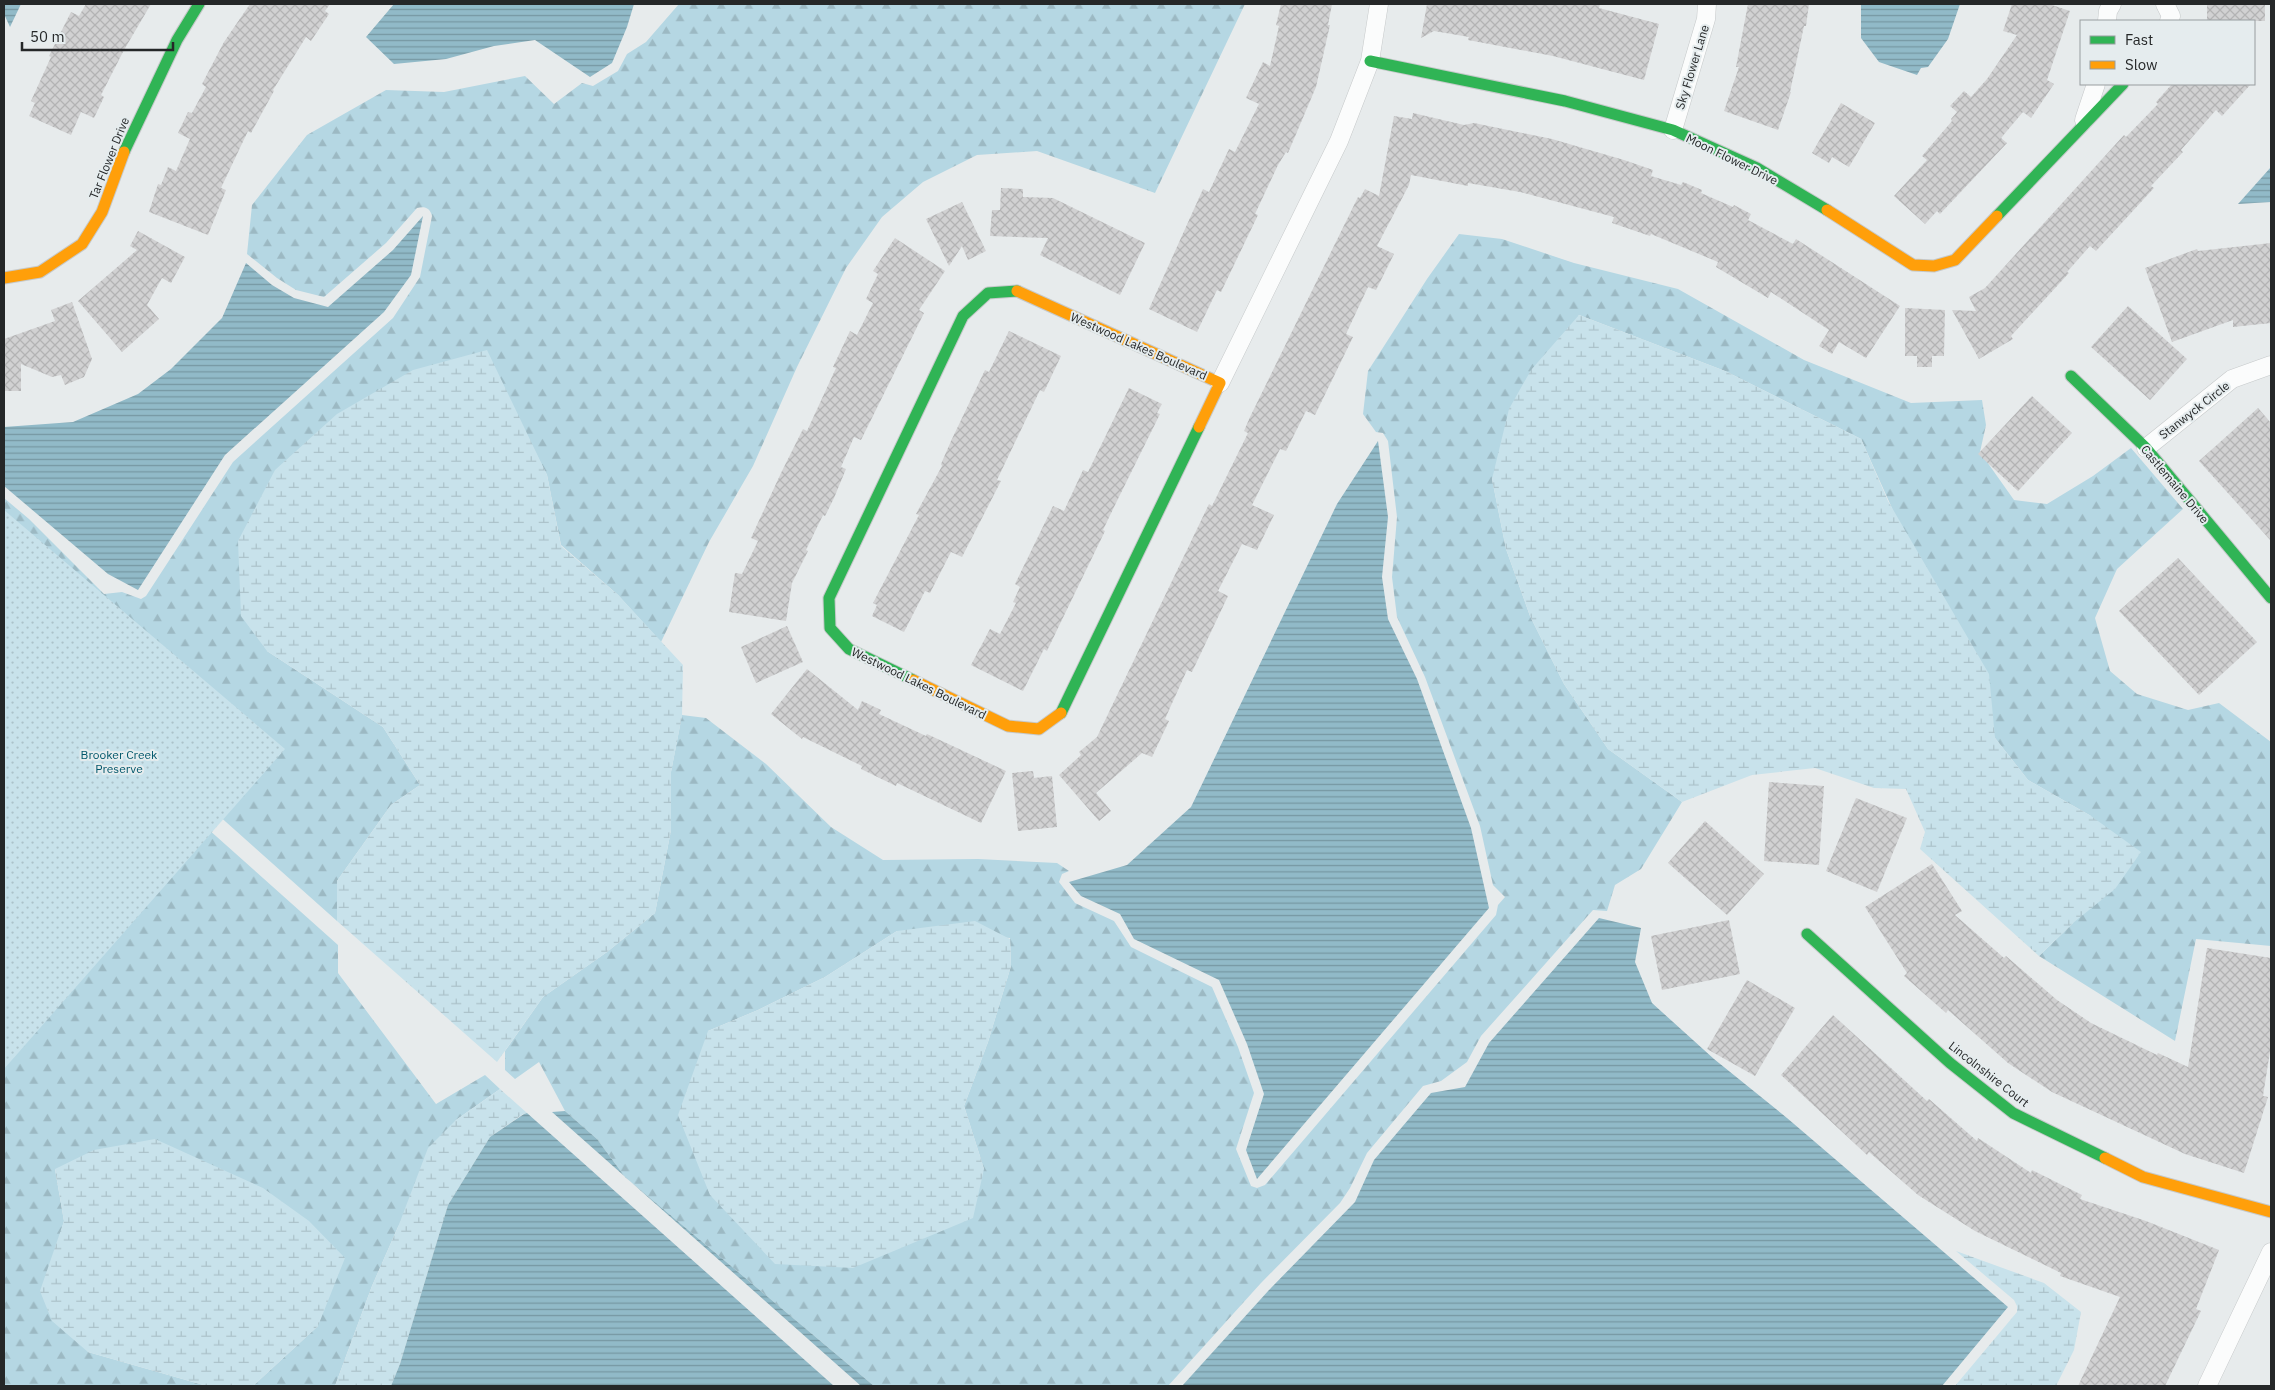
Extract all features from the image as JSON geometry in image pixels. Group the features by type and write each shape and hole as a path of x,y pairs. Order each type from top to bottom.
{"street":[{"name":"Tar Flower Drive","path":"4,278 40,272 82,244 102,212 127,143 177,40 200,4"},
{"name":"Westwood Lakes Boulevard","path":"1220,383 1017,291 988,293 964,316 833,589 829,598 830,628 849,649 1008,726 1039,729 1063,711 1220,383 1339,141 1370,62 1379,4"},
{"name":"Sky Flower Lane","path":"1673,130 1706,19 1707,4"},
{"path":"2108,20 2108,11 2112,4"},
{"path":"2165,4 2171,16 2169,20"},
{"name":"Moon Flower Drive","path":"1370,62 1565,101 1673,130 1757,168 1818,204 1913,266 1934,266 1955,260 2122,85"},
{"name":"Moon Flower Drive","path":"2082,127 2096,85"},
{"name":"Stanwyck Circle","path":"2146,448 2232,380 2271,365"},
{"name":"Castlemaine Drive","path":"2071,376 2146,448 2271,598"},
{"name":"Lincolnshire Court","path":"1807,934 1950,1063 2013,1113 2143,1177 2271,1212"},
{"path":"2207,1386 2271,1252"}],"green space":[{"path":"679,4 1245,4 1155,193 1037,151 977,155 923,182 882,217 846,268 797,367 753,466 709,542 661,642 618,595 561,545 547,475 517,416 267,651 383,727 420,785 391,805 337,881 337,921 4,624 4,498 29,519 104,594 122,592 141,599 146,596 233,462 393,318 420,277 432,216 428,209 422,207 417,208 386,243 324,297 296,290 277,278 247,254 252,205 307,135 386,90 444,92 525,76 554,104 582,83 593,86 618,71 627,54 646,42"},
{"path":"1459,234 1502,239 1574,263 1678,289 1804,360 1911,403 1982,400 1986,425 1980,452 2014,500 2047,504 2093,476 2131,448 2183,509 2117,569 2095,618 2110,671 2137,694 2188,710 2219,703 2271,742 2271,946 2196,939 2175,1041 2039,956 2073,923 2091,816 2028,780 1995,738 1861,439 1725,371 1579,315 1492,479 1506,549 1530,616 1564,684 1608,749 1682,802 1641,869 1615,885 1607,911 1593,910 1481,1036 1467,1062 1441,1081 1423,1086 1367,1153 1350,1188 1340,1203 1261,1283 1168,1386 874,1386 625,1177 597,1139 565,1111 539,1062 515,1079 505,1070 505,1051 543,997 607,952 655,913 671,830 671,772 682,715 706,718 766,764 831,827 883,860 978,859 1057,863 1069,871 1062,874 1059,882 1075,903 1114,921 1131,947 1212,987 1238,1047 1254,1093 1236,1149 1251,1186 1257,1188 1265,1185 1496,915 1498,905 1505,897 1493,885 1480,826 1425,677 1397,617 1392,577 1397,517 1388,441 1383,433 1376,432 1363,414 1368,371 1427,279","holes":["897,931 1010,938 1011,966 988,1042 964,1106 984,1169 708,1031 758,1010 825,977"]},
{"path":"1579,315 1725,371 1861,439 1888,501 1989,674 1995,738 2028,780 2091,816 2141,852 2115,889 2073,923 2039,956 1920,849 1925,832 1906,789 1874,788 1815,768 1752,775 1682,802 1608,749 1564,684 1530,616 1506,549 1492,479 1509,409 1531,370"},
{"path":"487,350 547,475 561,546 618,595 683,665 682,716 671,772 671,830 655,913 607,952 543,997 497,1062 337,921 337,881 391,805 420,785 383,727 267,651 241,616 238,541 275,470 337,414 413,370"},
{"name":"Brooker Creek Preserve","path":"4,510 285,749 4,1069"},
{"path":"4,647 338,945 338,973 436,1104 485,1075 500,1089 456,1120 398,1227 372,1286 335,1386 253,1386 318,1326 55,1169 64,1221 58,1242 88,1352 207,1386 4,1386"},
{"path":"975,921 1010,939 1011,966 988,1042 964,1106 984,1169 973,1218 853,1268 775,1264 710,1195 678,1115 708,1031 758,1010 825,977 897,931"},
{"path":"500,1089 527,1113 490,1137 448,1205 400,1364 391,1386 335,1386 372,1286 398,1227 428,1148 456,1120"},
{"path":"155,1139 263,1188 309,1221 345,1258 318,1326 253,1386 207,1386 88,1352 52,1321 40,1291 64,1221 55,1169 94,1150"},
{"path":"1956,1251 2044,1283 2081,1312 2074,1350 2056,1386 1955,1386 2017,1312 2014,1300"}],"shaded area":[{"path":"4,4 21,4 10,27 4,14"},
{"path":"394,4 634,4 612,63 590,77 535,40 494,46 446,59 394,64 366,37"},
{"path":"1861,4 1960,4 1948,39 1928,67 1921,68 1917,75 1879,62 1861,38"},
{"path":"2271,167 2271,202 2238,204"},
{"path":"423,216 411,275 384,312 225,455 138,590 108,574 4,486 4,427 73,422 138,394 171,369 222,318 246,263 272,285 294,298 328,307 393,250"},
{"path":"1378,441 1388,517 1382,577 1388,619 1417,679 1471,828 1489,908 1257,1179 1246,1150 1264,1094 1247,1044 1219,980 1134,939 1120,914 1081,896 1069,882 1127,865 1191,807 1337,504"},
{"path":"1599,918 1641,928 1635,962 1652,1003 1714,1059 1787,1118 2008,1307 1942,1386 1182,1386 1269,1290 1355,1202 1374,1160 1431,1093 1465,1087 1489,1043"},
{"path":"565,1111 597,1139 624,1176 552,1112"},
{"path":"527,1113 834,1386 391,1386 400,1364 448,1205 490,1137"},
{"path":"631,1182 874,1386 861,1386"}],"building":[{"path":"86,4 151,4 124,50 101,95 104,97 94,118 81,112 71,135 29,116 35,103 31,101 51,57 49,56 71,12 79,16"},
{"path":"250,4 330,4 325,11 329,14 311,41 306,37 273,90 251,133 248,131 221,188 226,190 208,235 149,212 158,184 161,185 168,167 176,171 190,139 178,133 188,112 192,113 206,87 202,84 224,42"},
{"path":"1281,4 1332,4 1328,25 1330,25 1316,87 1288,153 1286,152 1278,165 1255,214 1258,215 1221,292 1217,290 1197,332 1149,309 1203,189 1209,192 1229,149 1235,152 1259,104 1246,98 1263,62 1270,66 1279,26 1276,25"},
{"path":"1427,4 1600,4 1599,8 1659,24 1644,80 1553,56 1468,40 1469,37 1434,31 1421,38"},
{"path":"1748,4 1809,4 1791,92 1778,130 1724,111 1739,67 1736,67"},
{"path":"2012,4 2049,4 2070,11 2047,80 2054,84 2031,118 2023,112 2001,138 2007,143 1940,214 1937,211 1925,224 1894,196 1927,160 1922,156 1952,121 1951,119 1957,112 1950,106 1964,91 1971,97 1987,79 2017,35 2003,31"},
{"path":"2207,4 2265,4 2265,21 2207,20"},
{"path":"2171,85 2250,85 2222,116 2216,110 2181,150 2183,152 2151,186 2154,188 2096,251 2090,246 2067,272 2069,273 2011,336 2013,339 1979,359 1952,310 1976,311 1969,297 1985,288 2124,135 2126,137 2158,104 2156,102"},
{"path":"1841,103 1875,123 1849,167 1832,157 1829,163 1812,153"},
{"path":"1413,113 1464,125 1474,123 1552,139 1653,170 1651,176 1681,185 1683,182 1702,190 1701,193 1733,207 1734,205 1751,214 1748,220 1793,244 1796,239 1900,306 1866,358 1839,342 1832,354 1819,346 1829,330 1771,292 1768,298 1716,267 1718,262 1651,234 1650,236 1612,223 1614,217 1520,192 1468,183 1468,186 1411,175 1409,185 1377,246 1394,254 1376,290 1368,287 1346,334 1353,337 1315,415 1306,411 1286,451 1280,449 1252,505 1274,515 1257,550 1242,544 1218,591 1228,596 1192,672 1187,670 1165,719 1169,721 1152,757 1142,753 1096,793 1111,811 1099,821 1059,775 1081,755 1079,752 1097,737 1209,504 1212,506 1248,433 1244,431 1250,417 1358,197 1360,198 1365,189 1379,196 1394,116 1412,119"},
{"path":"1001,188 1023,189 1023,197 1053,198 1145,243 1120,295 1040,255 1048,238 990,236 992,210 1000,210"},
{"path":"962,202 986,251 968,260 962,246 949,266 926,219"},
{"path":"138,231 185,257 171,283 162,278 147,305 159,319 122,352 78,301 137,250 130,246"},
{"path":"895,238 945,271 919,310 924,313 861,440 854,437 841,467 846,469 834,498 825,516 823,515 792,583 786,621 729,612 735,573 742,574 758,541 751,538 803,429 807,431 836,368 833,367 850,331 857,335 873,303 866,299 878,274 873,271"},
{"path":"2271,243 2271,323 2233,327 2233,320 2172,342 2145,268 2197,249 2198,251"},
{"path":"72,302 92,359 84,377 65,385 61,375 52,377 21,364 21,391 4,391 4,339 55,321 51,310"},
{"path":"2128,306 2187,359 2150,400 2091,347"},
{"path":"1905,308 1945,310 1944,356 1932,356 1932,367 1917,367 1917,356 1905,356"},
{"path":"1009,331 1061,356 1044,392 1040,390 997,480 1001,481 962,557 951,552 930,593 925,591 904,632 872,616 877,605 873,603 919,515 916,514 942,466 941,464 951,441 985,370 989,372"},
{"path":"1129,388 1162,404 1157,413 1160,414 1103,530 1105,531 1047,651 1044,649 1023,691 971,665 990,629 1000,634 1016,603 1013,602 1020,587 1015,584 1053,506 1064,511 1083,470 1088,472"},
{"path":"2032,396 2072,433 2018,491 1978,454"},
{"path":"2258,408 2271,423 2271,541 2199,461"},
{"path":"2178,558 2257,642 2199,695 2119,611"},
{"path":"787,626 803,662 756,683 741,647"},
{"path":"807,669 858,710 862,701 881,710 879,714 1006,771 981,823 897,783 896,786 861,769 862,766 803,737 802,739 771,714"},
{"path":"1033,771 1034,778 1052,776 1057,827 1018,831 1012,773"},
{"path":"1769,782 1824,786 1819,865 1764,861"},
{"path":"1856,798 1907,818 1877,892 1826,871"},
{"path":"1705,821 1764,874 1727,915 1668,863"},
{"path":"1932,864 1962,911 1955,915 2004,958 2006,956 2057,1000 2091,1023 2157,1055 2158,1053 2188,1067 2207,948 2271,958 2271,1045 2263,1096 2268,1097 2244,1173 2185,1154 2052,1092 2008,1063 1948,1010 1946,1013 1904,976 1907,973 1865,907"},
{"path":"1729,920 1740,974 1662,990 1651,936"},
{"path":"1747,980 1795,1008 1755,1076 1707,1049"},
{"path":"1833,1015 1927,1101 1929,1099 1977,1141 1978,1138 2031,1173 2032,1170 2082,1195 2080,1199 2146,1221 2219,1250 2196,1309 2201,1311 2165,1386 2078,1386 2120,1297 2060,1276 2061,1273 1975,1231 1918,1195 1869,1152 1867,1155 1781,1075"}],"traffic: fast":[{"path":"124,152 177,40 199,4"},
{"path":"1370,61 1565,101 1673,130 1757,168 1827,210"},
{"path":"1997,216 2122,85"},
{"path":"913,680 849,649 830,628 829,598 963,316 988,293 1017,291"},
{"path":"2071,376 2146,448 2271,598"},
{"path":"1061,713 1199,427"},
{"path":"1807,934 1950,1063 2013,1113 2105,1158"}],"traffic: slow":[{"path":"4,278 40,272 82,244 102,212 124,152"},
{"path":"1827,210 1913,265 1934,266 1955,260 1997,216"},
{"path":"1017,291 1220,383 1199,427"},
{"path":"913,680 1008,726 1039,729 1061,713"},
{"path":"2105,1158 2143,1177 2271,1212"}]}
